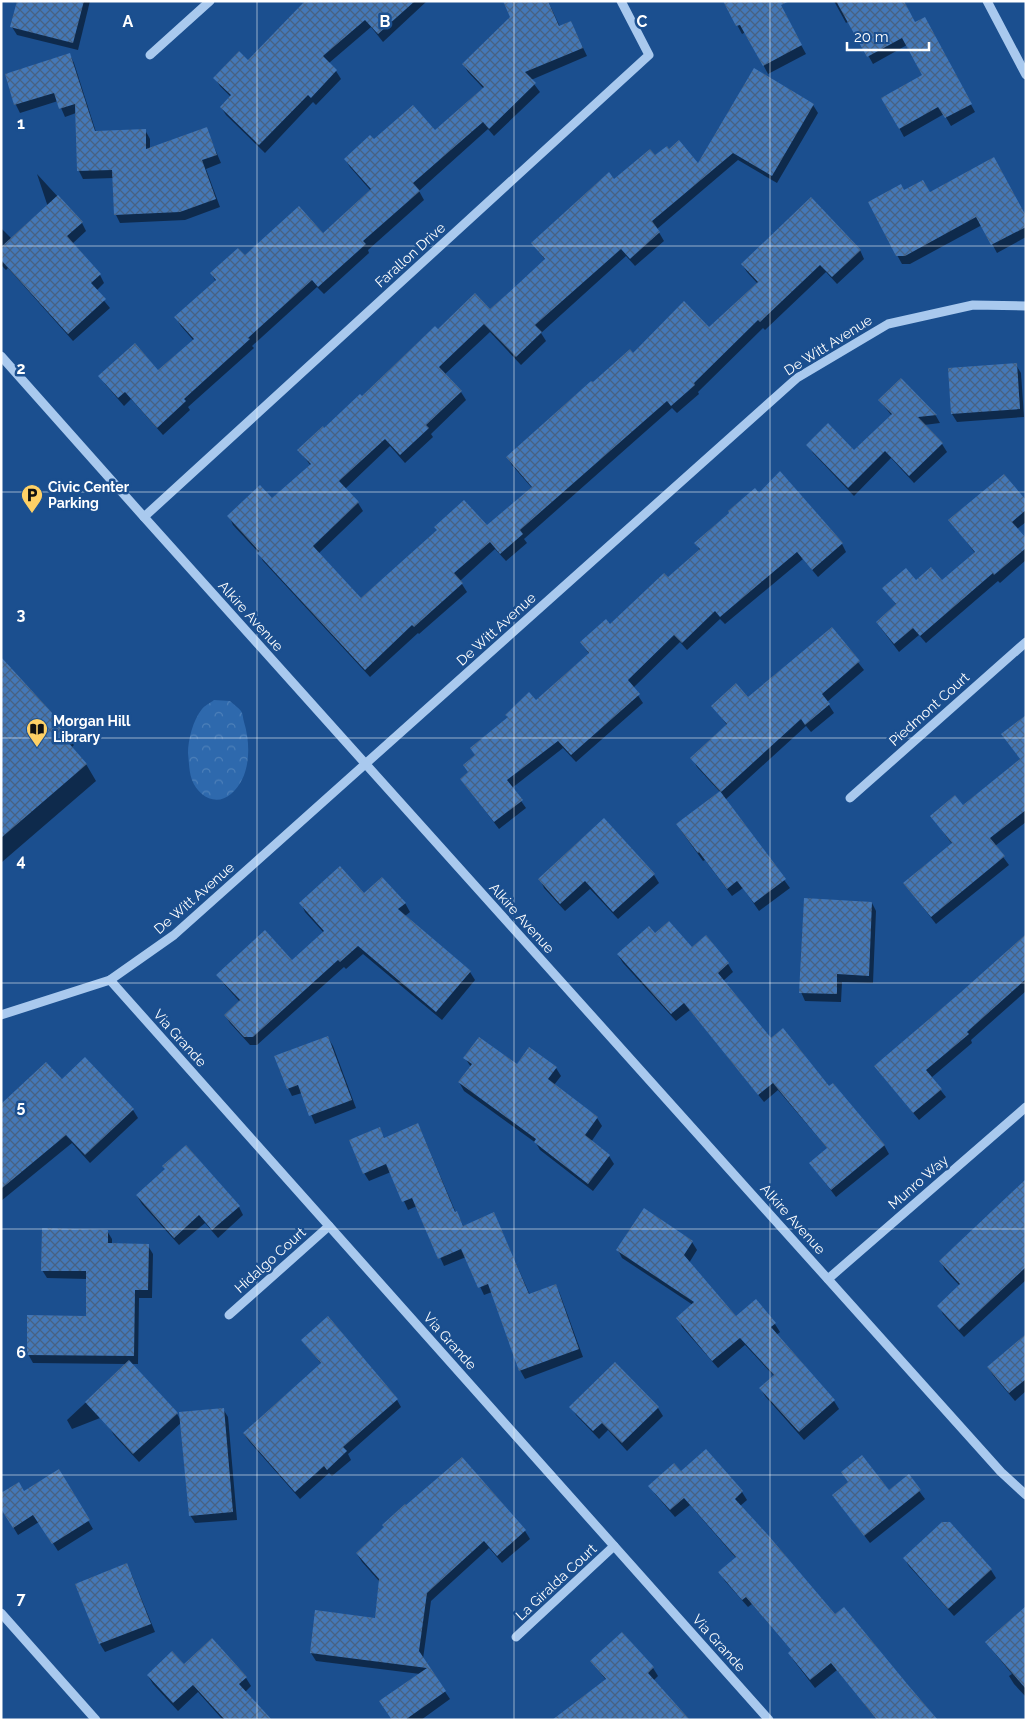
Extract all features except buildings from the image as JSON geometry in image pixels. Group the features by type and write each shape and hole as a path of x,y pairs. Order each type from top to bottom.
{"street":[{"path":"150,55 210,1"},
{"name":"Farallon Drive","path":"144,517 649,55 621,1"},
{"path":"987,1 1026,75"},
{"name":"De Witt Avenue","path":"1,1015 110,980 174,935 797,378 888,324 972,305 1026,306"},
{"name":"Alkire Avenue","path":"1,356 1001,1472 1026,1495"},
{"name":"Piedmont Court","path":"850,798 1026,642"},
{"name":"Via Grande","path":"110,980 768,1720"},
{"name":"Munro Way","path":"828,1279 1026,1106"},
{"name":"Hidalgo Court","path":"229,1315 329,1226"},
{"name":"La Giralda Court","path":"516,1637 614,1546"},
{"path":"1,1613 96,1720"}],"green space":[{"path":"214,700 230,701 241,711 248,741 248,760 242,779 238,787 231,794 219,800 208,798 195,786 190,774 188,753 190,736 196,719 203,708"}],"place":[{"name":"Civic Center Parking","path":"32,514"},
{"name":"Morgan Hill Library","path":"37,748"}]}
